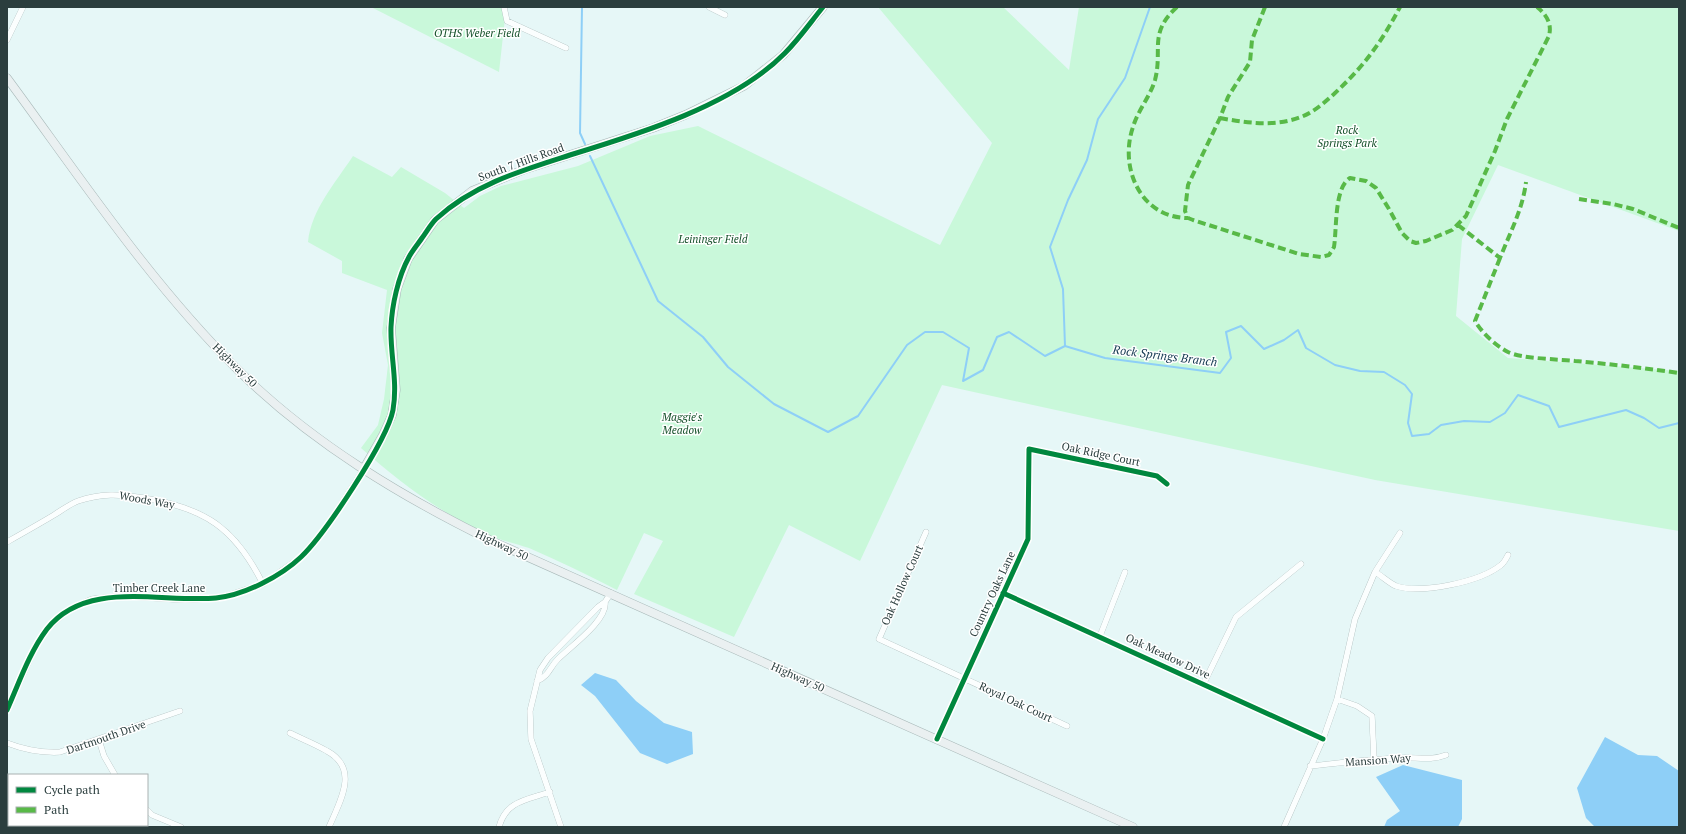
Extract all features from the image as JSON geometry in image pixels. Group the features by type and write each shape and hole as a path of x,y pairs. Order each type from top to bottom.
{"main road":[{"name":"South 7 Hills Road","path":"363,470 383,435 392,415 396,390 391,328 397,289 408,259 434,220 472,191 523,170 652,128 685,115 744,86 783,55 823,7"},
{"name":"Highway 50","path":"7,78 131,247 213,344 269,398 312,433 363,470 419,504 457,524 1133,827"}],"street":[{"path":"7,40 23,7"},
{"path":"504,7 507,21 566,48"},
{"path":"709,7 725,15"},
{"name":"Oak Ridge Court","path":"1029,449 1157,476 1167,484"},
{"name":"Country Oaks Lane","path":"937,740 1028,539 1029,449"},
{"name":"Timber Creek Lane","path":"7,710 34,650 48,628 68,610 92,600 121,596 186,600 220,598 263,584 301,557 326,528 363,470"},
{"name":"Woods Way","path":"7,542 76,502 96,496 117,494 166,502 190,509 213,521 233,537 251,560 263,584"},
{"name":"Oak Hollow Court","path":"879,639 926,532"},
{"path":"1284,827 1323,739 1337,699 1355,619 1376,572 1400,533"},
{"path":"1376,572 1395,586 1414,589 1426,588 1452,584 1490,572 1502,564 1508,555"},
{"path":"1204,683 1236,617 1301,564"},
{"path":"1100,636 1125,572"},
{"path":"561,827 531,739 530,711 540,670 548,658 598,607 605,602 611,593"},
{"name":"Oak Meadow Drive","path":"1003,593 1204,683 1323,739"},
{"path":"537,681 547,676 556,662 594,625 604,611 605,602"},
{"name":"Royal Oak Court","path":"879,639 1067,726"},
{"path":"1337,699 1357,706 1372,716 1374,759"},
{"name":"Dartmouth Drive","path":"7,742 26,750 44,753 60,752 99,740 180,711"},
{"path":"290,733 327,751 338,759 344,769 346,782 329,827"},
{"path":"99,740 104,756 114,774"},
{"name":"Mansion Way","path":"1310,766 1374,759 1437,759 1446,755"},
{"path":"499,827 507,809 517,803 550,792"},
{"path":"148,811 152,815 181,827"}],"green space":[{"name":"OTHS Weber Field","path":"371,7 504,7 505,18 499,72"},
{"path":"878,7 1003,7 1069,70 1079,7 1679,7 1679,231 1498,165 1462,239 1456,316 1508,358 1679,371 1679,531 1375,480 942,385 860,561 789,525 734,637 634,594 663,541 644,533 617,590 529,548 491,536 452,516 404,484 361,448 378,425 384,399 388,365 382,333 387,290 342,273 342,261 308,242 310,230 319,208 353,156 392,177 401,167 445,193 464,208 480,196 501,186 578,166 650,136 698,126 940,245 992,143"}],"water":[{"path":"595,673 616,680 636,701 664,723 692,732 693,754 667,764 640,753 595,696 581,685"},
{"path":"1605,737 1638,755 1657,756 1679,771 1679,827 1595,827 1586,818 1577,788"},
{"path":"1403,765 1462,780 1462,819 1458,827 1384,827 1387,820 1400,811 1376,777"}],"waterway":[{"path":"582,7 580,133 585,144"},
{"path":"1065,346 1063,289 1050,247 1068,200 1087,160 1098,119 1125,78 1150,7"},
{"path":"590,156 658,301 703,337 728,367 774,404 828,432 858,416 907,345 925,332 943,332 969,348 963,381 983,370 997,337 1009,332 1045,356 1065,346"},
{"name":"Rock Springs Branch","path":"1065,346 1105,358 1220,373 1231,358 1226,332 1241,326 1264,349 1284,340 1298,330 1306,348 1335,365 1360,371 1384,372 1405,385 1412,394 1408,423 1412,436 1429,434 1441,425 1464,421 1490,422 1505,413 1518,395 1549,406 1559,427 1626,410 1644,418 1659,428 1679,423"}],"marked path":[{"path":"1177,7 1168,16 1162,25 1159,34 1155,80 1133,127 1129,142 1129,158 1137,188 1146,200 1157,209 1171,216 1188,218"},
{"path":"1265,7 1252,40 1250,62 1228,97 1220,118 1188,185 1185,211 1188,218 1193,220 1299,254 1321,257 1329,255 1334,247 1337,209 1341,190 1350,178 1366,181 1376,188 1402,233 1410,241 1416,243 1426,241 1452,230 1466,216 1495,151 1507,119 1549,36 1550,28 1548,20 1544,13 1537,7"},
{"path":"1220,118 1251,123 1271,123 1291,120 1310,113 1334,94 1363,64 1379,43 1400,7"},
{"path":"1458,225 1500,258 1519,211 1526,182"},
{"path":"1579,199 1613,204 1633,209 1679,228"},
{"path":"1500,258 1475,321 1486,335 1503,349 1522,356 1679,373"}],"cycle path":[{"path":"7,710 35,648 47,629 63,614 82,604 103,599 126,597 195,599 216,598 239,593 273,578 293,564 312,545 339,509 368,464 388,424 393,410 395,389 391,327 396,291 410,255 436,219 466,196 483,187 535,166 626,138 684,116 713,103 740,88 764,71 785,53 800,37 823,7"},
{"path":"937,739 1028,539 1029,449 1157,476 1167,484"},
{"path":"1003,593 1323,739"}],"park label":[{"name":"Rock Springs Park","path":"1347,136"},
{"name":"Leininger Field","path":"713,239"},
{"name":"Maggie's Meadow","path":"682,423"}]}
